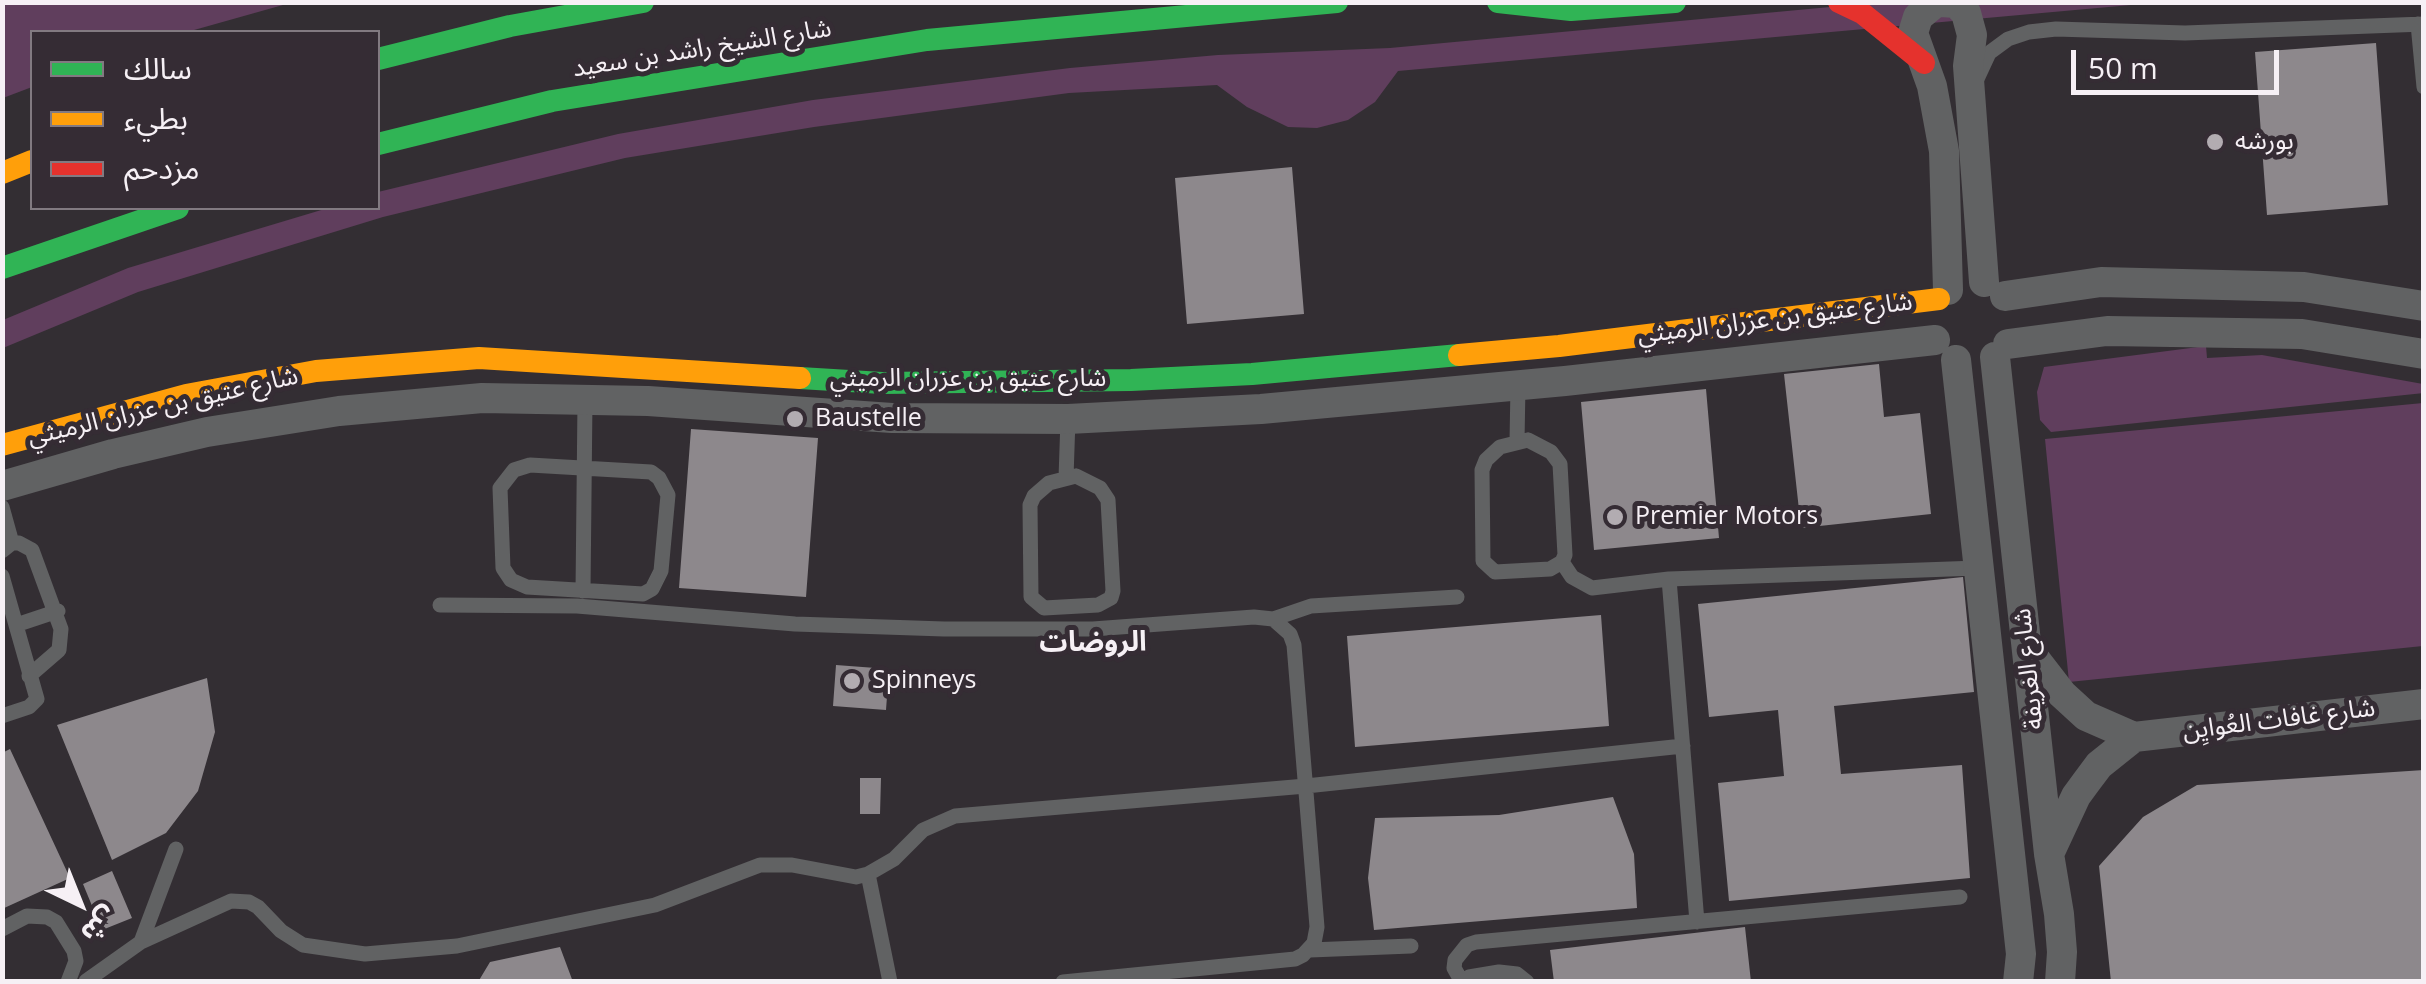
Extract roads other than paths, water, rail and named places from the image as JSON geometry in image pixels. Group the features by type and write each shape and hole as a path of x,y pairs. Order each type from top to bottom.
{"street":[{"path":"380,59 510,26 643,2"},
{"name":"شارع الشيخ راشد بن سعيد","path":"380,144 552,101 927,40 1337,2"},
{"path":"1498,2 1571,10 1675,2"},
{"path":"1839,2 1862,13 1924,62"},
{"path":"2002,350 2014,325 2010,304 1994,289 1970,95 1972,35 1966,12 1956,3 1938,2 1918,17 1913,34 1932,86 1944,151 1943,294 1931,319 1945,350 1976,364 2002,350 2106,332 2302,334 2424,354"},
{"path":"2,159 30,160"},
{"path":"2,173 30,161"},
{"path":"2,268 172,210"},
{"path":"1943,294 1958,284 1994,289 2100,282 2304,288 2424,306"},
{"name":"شارع عتيق بن عزران الرميثي","path":"2,445 186,396 316,371 479,358 882,382 1130,380 1252,374 1559,346 1943,294"},
{"name":"شارع عتيق بن عزران الرميثي","path":"2,486 188,436 339,411 482,398 648,401 892,418 1068,419 1261,410 1945,350"},
{"name":"شارع الغريفة","path":"1945,350 1978,568 2021,954 2018,982"},
{"name":"شارع الغريفة","path":"2002,350 2026,648 2062,952 2060,982"},
{"path":"2026,648 2062,694 2086,716 2134,737 2099,765 2076,796 2049,854"},
{"name":"شارع غافات العُوايِن","path":"2134,737 2424,704"}],"lane":[{"path":"1970,95 1989,53 2008,39 2056,29 2185,33 2421,24 2424,87"},
{"path":"1518,385 1518,442"},
{"path":"582,591 585,400"},
{"path":"1066,478 1068,419"},
{"path":"1528,440 1560,464 1565,555 1562,562 1550,570 1495,572 1483,561 1482,470 1492,452 1528,440"},
{"path":"530,465 652,472 659,478 668,495 661,571 652,588 643,594 582,591 526,588 502,568 500,488 514,470 530,465"},
{"path":"1038,606 1098,605 1110,598 1113,591 1108,500 1100,488 1076,476 1041,488 1030,505 1031,596 1038,606 1039,629"},
{"path":"2,507 7,547 24,544 32,550 58,612 62,640 59,650 28,676"},
{"path":"1562,562 1572,577 1592,588 1669,580 1978,568"},
{"path":"2,576 36,697 35,702 2,716"},
{"path":"1669,580 1697,922"},
{"path":"440,605 577,606 795,624 1093,629 1254,617 1273,620 1312,606 1457,597"},
{"path":"16,625 58,612"},
{"path":"1273,620 1290,634 1294,645 1318,927 1310,950"},
{"path":"2,929 27,916 47,917 56,922 74,951 72,982 87,981 141,942 220,905 242,901 258,907 281,931 304,945 365,954 457,946 627,913 685,896 760,865 868,874 894,859 924,830 955,816 1306,786 1683,746"},
{"path":"141,942 176,848"},
{"path":"868,874 890,982"},
{"path":"1527,982 1517,974 1499,972 1462,982 1454,968 1455,960 1467,945 1476,942 1960,896"},
{"path":"1062,982 1152,977 1286,960 1310,950 1411,946"}],"place":[{"name":"بورشه","path":"2215,142"},
{"name":"Baustelle","path":"795,419"},
{"name":"Premier Motors","path":"1615,517"},
{"name":"Spinneys","path":"852,681"}],"district":[{"name":"الروضات","path":"1093,643"}]}
